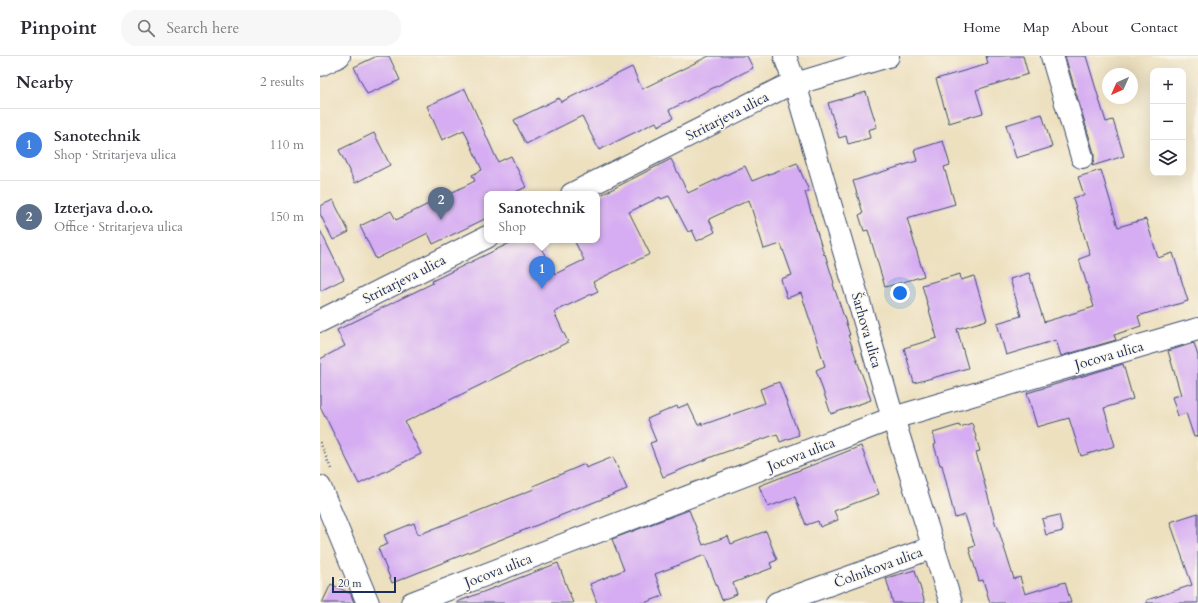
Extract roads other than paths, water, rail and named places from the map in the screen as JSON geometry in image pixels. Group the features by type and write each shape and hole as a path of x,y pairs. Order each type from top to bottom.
{"street":[{"path":"320,64 339,56"},
{"name":"Šarhova ulica","path":"785,56 795,84 893,418 951,603"},
{"name":"Stritarjeva ulica","path":"578,191 782,88 888,56"},
{"path":"1052,56 1082,156"},
{"name":"Stritarjeva ulica","path":"320,321 484,239"},
{"name":"Jocova ulica","path":"412,603 893,418 1198,330"},
{"path":"320,487 368,603"},
{"name":"Čolnikova ulica","path":"777,603 934,547"}],"place":[{"name":"Izterjava d.o.o.","path":"441,220"},
{"name":"Sanotechnik","path":"542,289"}]}
